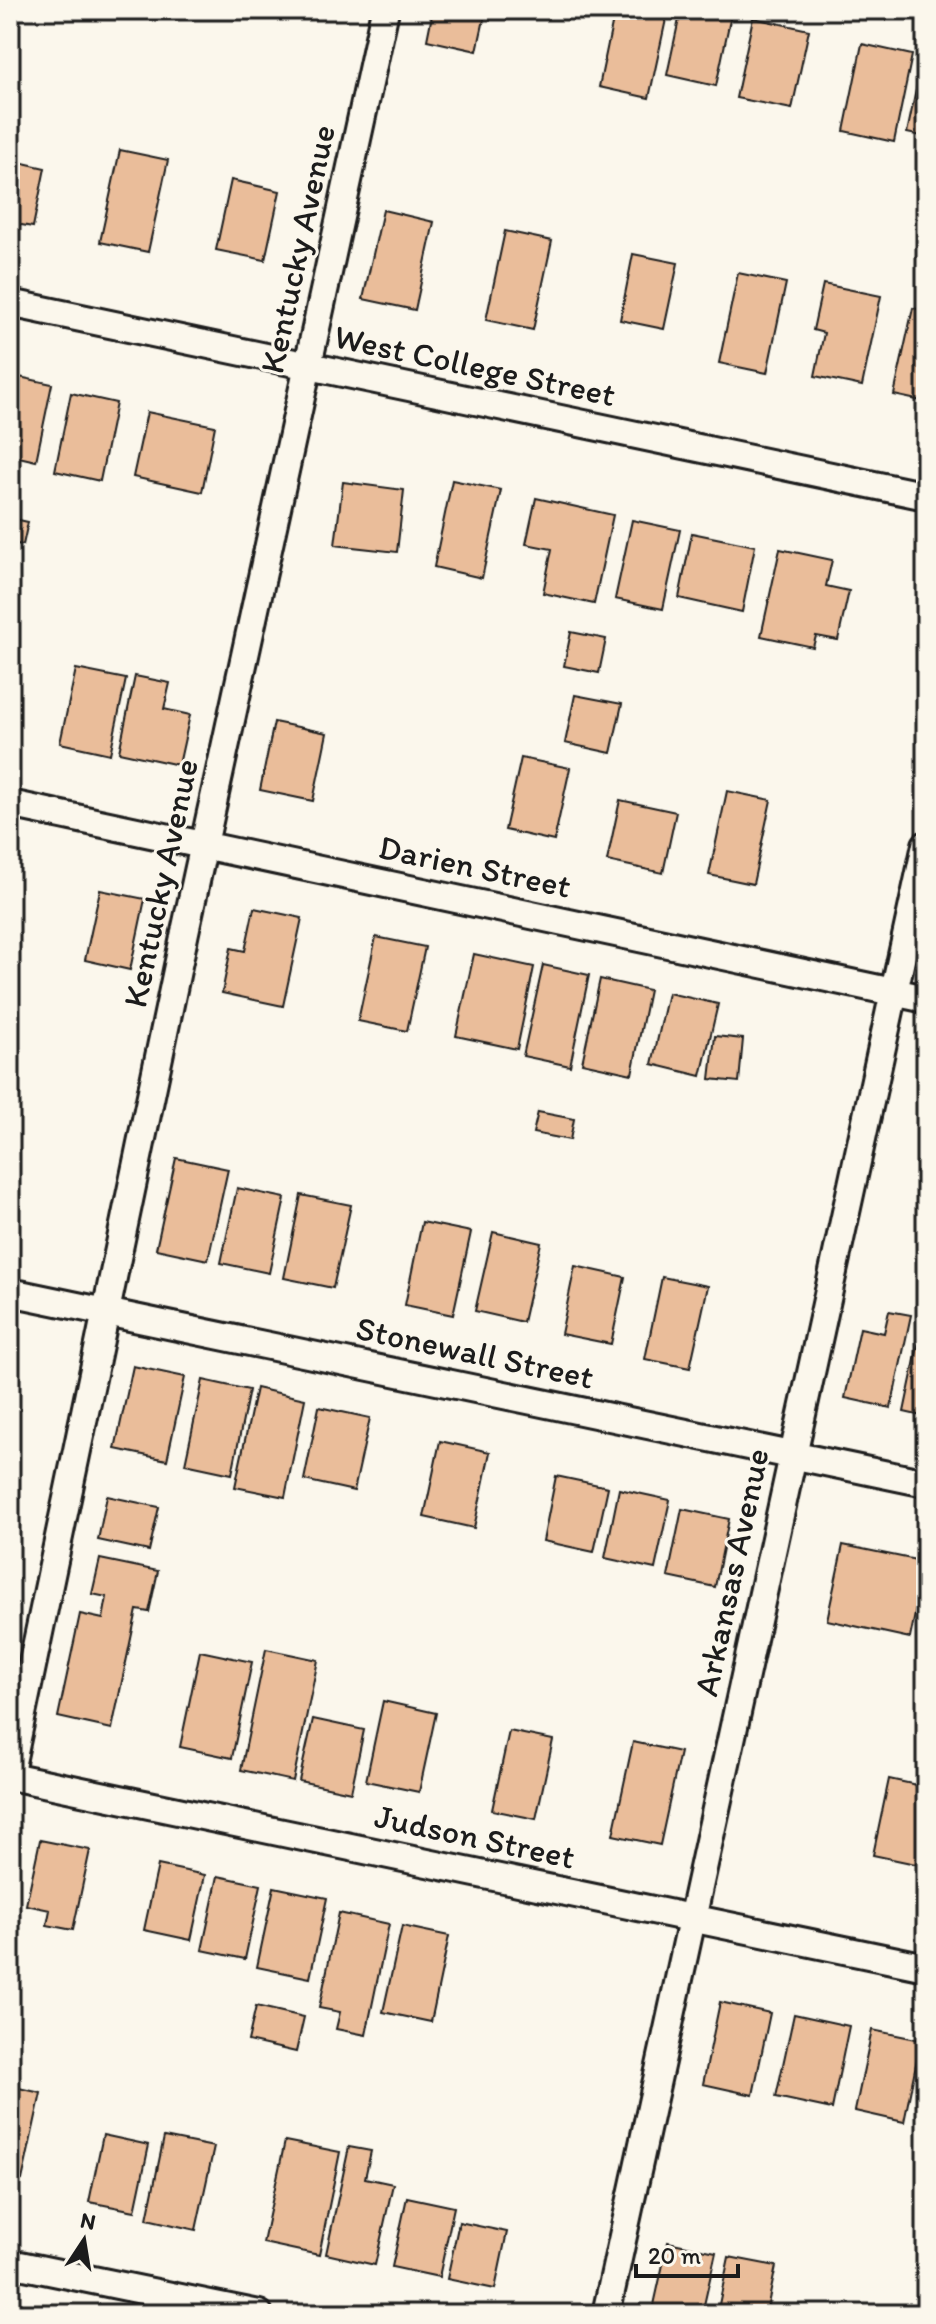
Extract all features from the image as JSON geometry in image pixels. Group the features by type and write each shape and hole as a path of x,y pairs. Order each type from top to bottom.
{"street":[{"name":"Kentucky Avenue","path":"10,1774 185,932 385,10"},
{"name":"West College Street","path":"10,303 926,496"},
{"name":"Darien Street","path":"10,804 926,999"},
{"name":"Arkansas Avenue","path":"606,2314 926,845"},
{"name":"Stonewall Street","path":"10,1292 926,1483"},
{"name":"Judson Street","path":"10,1774 926,1967"},
{"path":"10,2263 259,2314"}],"building":[{"path":"433,10 486,10 477,51 427,40"},
{"path":"615,10 668,10 649,98 599,87"},
{"path":"681,10 706,10 731,15 716,86 667,75"},
{"path":"753,18 809,30 792,109 736,98"},
{"path":"862,44 912,55 894,142 844,131"},
{"path":"923,56 926,57 926,137 907,133"},
{"path":"120,150 168,160 148,252 100,242"},
{"path":"10,160 45,168 33,227 10,223"},
{"path":"231,180 280,191 265,260 216,250"},
{"path":"383,210 434,222 415,310 363,299"},
{"path":"505,231 552,241 533,330 486,320"},
{"path":"633,254 678,263 664,329 620,320"},
{"path":"738,273 786,283 767,373 719,363"},
{"path":"823,284 881,296 862,386 815,376 824,333 813,330"},
{"path":"913,308 926,311 926,402 894,395"},
{"path":"10,375 52,384 36,461 10,455"},
{"path":"71,393 116,403 100,481 55,471"},
{"path":"147,412 215,426 202,492 133,477"},
{"path":"452,480 501,490 482,578 434,567"},
{"path":"343,482 404,490 397,552 335,545"},
{"path":"536,498 613,515 594,604 543,593 552,549 526,544"},
{"path":"10,518 28,522 23,545 10,543"},
{"path":"632,520 680,530 663,609 615,599"},
{"path":"692,533 755,546 742,612 679,598"},
{"path":"780,549 832,560 826,586 849,591 838,640 816,636 813,647 761,636"},
{"path":"571,632 606,639 599,673 564,666"},
{"path":"76,669 126,679 110,754 60,743"},
{"path":"135,676 170,683 164,709 190,715 179,765 119,752"},
{"path":"575,695 622,704 611,753 565,743"},
{"path":"274,722 327,733 313,801 260,790"},
{"path":"521,758 570,768 554,841 505,830"},
{"path":"727,791 771,800 753,884 709,875"},
{"path":"620,800 676,812 663,873 607,861"},
{"path":"100,890 145,899 130,970 85,960"},
{"path":"254,908 302,918 283,1006 222,993 231,948 245,951"},
{"path":"376,937 425,947 407,1031 358,1021"},
{"path":"474,954 534,967 517,1049 456,1036"},
{"path":"543,965 589,975 570,1066 523,1056"},
{"path":"600,979 649,990 632,1074 582,1063"},
{"path":"668,993 718,1004 701,1076 652,1064"},
{"path":"715,1036 743,1039 739,1082 710,1079"},
{"path":"538,1112 574,1119 570,1140 533,1133"},
{"path":"176,1158 228,1169 208,1260 156,1249"},
{"path":"237,1188 285,1198 269,1273 221,1263"},
{"path":"301,1195 351,1205 333,1288 284,1278"},
{"path":"422,1222 471,1232 453,1315 405,1305"},
{"path":"493,1232 541,1243 523,1322 475,1311"},
{"path":"575,1266 625,1277 611,1344 561,1334"},
{"path":"662,1277 708,1286 690,1368 645,1359"},
{"path":"889,1311 911,1315 891,1408 845,1398 860,1328 884,1333"},
{"path":"926,1317 926,1417 904,1412"},
{"path":"133,1366 185,1377 167,1460 115,1449"},
{"path":"203,1380 249,1390 232,1474 185,1464"},
{"path":"256,1388 305,1399 285,1497 235,1487"},
{"path":"319,1407 370,1418 354,1491 304,1480"},
{"path":"440,1441 490,1452 474,1528 424,1517"},
{"path":"556,1476 608,1487 594,1552 543,1541"},
{"path":"619,1489 670,1500 655,1569 605,1558"},
{"path":"107,1496 159,1507 149,1551 98,1540"},
{"path":"682,1509 729,1519 715,1587 668,1577"},
{"path":"843,1545 926,1562 910,1638 827,1620"},
{"path":"100,1559 158,1571 149,1612 137,1610 112,1729 58,1717 80,1614 103,1619 107,1597 92,1594"},
{"path":"266,1649 318,1660 293,1781 241,1770"},
{"path":"200,1651 252,1662 232,1758 180,1747"},
{"path":"383,1701 436,1713 419,1792 366,1781"},
{"path":"313,1719 364,1730 351,1792 299,1781"},
{"path":"509,1731 553,1740 536,1819 492,1810"},
{"path":"633,1742 680,1752 660,1845 613,1835"},
{"path":"889,1779 926,1787 925,1866 873,1855"},
{"path":"40,1840 90,1850 73,1930 47,1925 50,1910 26,1905"},
{"path":"158,1865 205,1875 191,1940 144,1930"},
{"path":"218,1876 261,1885 245,1959 202,1950"},
{"path":"274,1887 327,1898 310,1978 257,1967"},
{"path":"339,1913 389,1924 366,2035 336,2029 340,2012 319,2008"},
{"path":"402,1926 449,1936 431,2022 383,2012"},
{"path":"720,2002 770,2013 753,2095 703,2084"},
{"path":"256,2006 304,2017 296,2052 248,2041"},
{"path":"794,2014 849,2026 832,2109 776,2097"},
{"path":"872,2030 921,2040 904,2122 855,2111"},
{"path":"10,2086 41,2093 22,2180 10,2177"},
{"path":"103,2135 149,2145 135,2211 89,2202"},
{"path":"164,2137 214,2147 196,2230 147,2219"},
{"path":"285,2141 340,2152 319,2255 263,2243"},
{"path":"349,2147 371,2151 365,2178 393,2184 375,2265 326,2254"},
{"path":"407,2197 454,2207 439,2277 392,2267"},
{"path":"459,2222 507,2232 495,2289 447,2279"},
{"path":"668,2242 716,2252 702,2314 652,2314"},
{"path":"729,2257 776,2266 766,2314 717,2314"}]}
